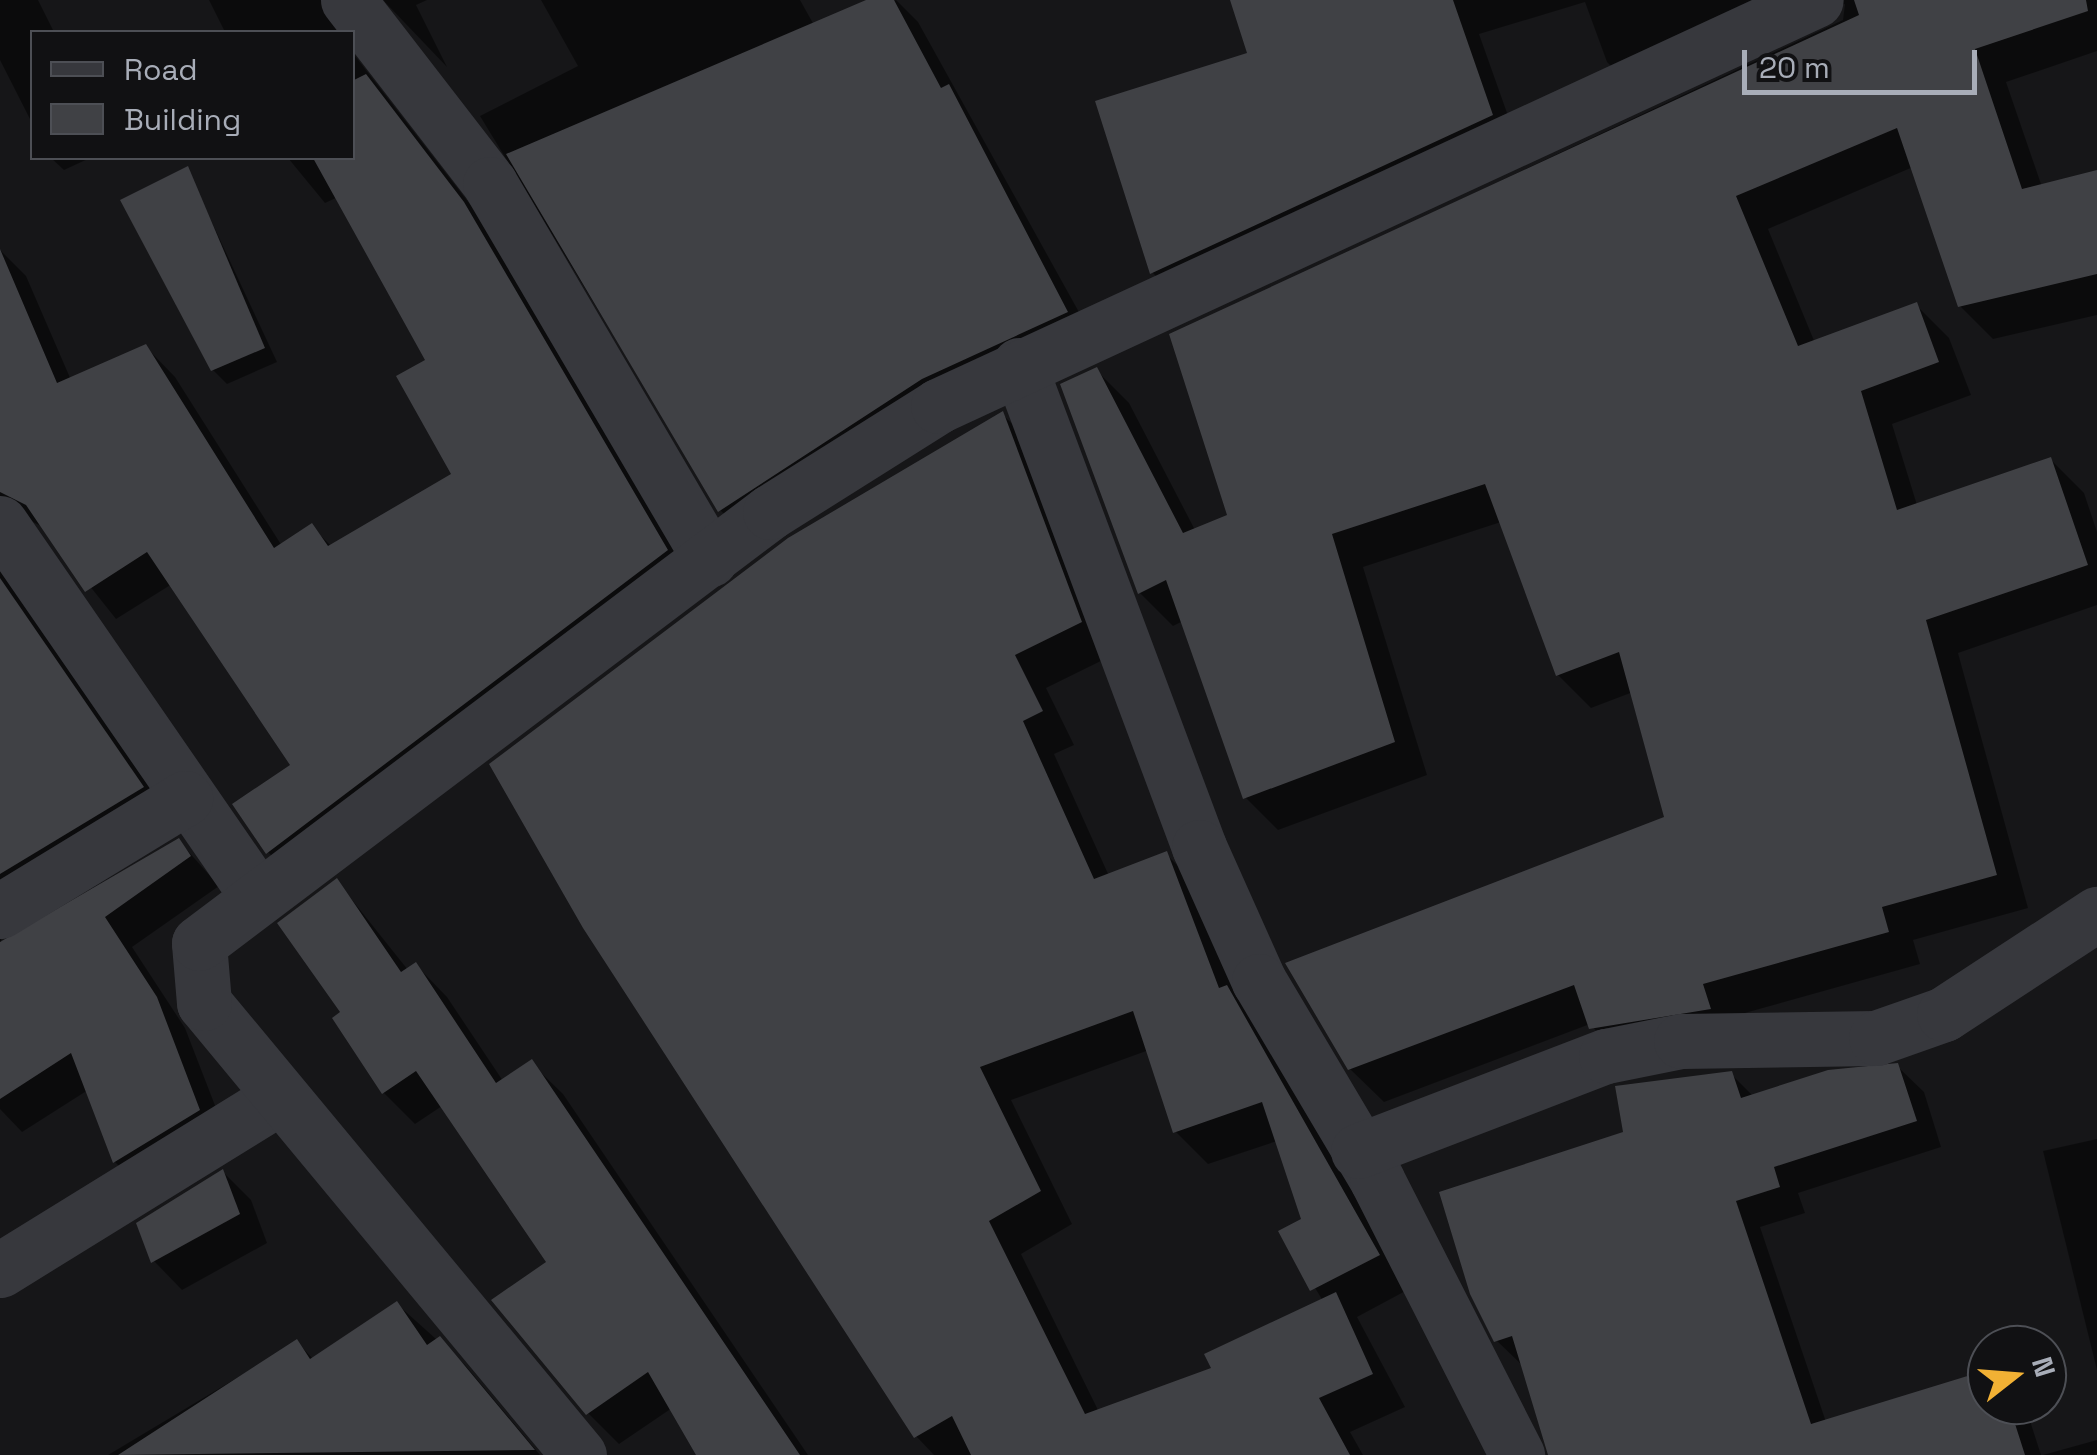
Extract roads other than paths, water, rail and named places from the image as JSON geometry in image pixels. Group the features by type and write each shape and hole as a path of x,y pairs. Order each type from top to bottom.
{"street":[{"path":"348,0 490,184 710,558"},
{"path":"580,1455 404,1235 279,1098 204,1003 199,943 786,501 1019,365 1816,0"},
{"path":"1019,365 1199,847 1259,981 1358,1151 1517,1455"},
{"path":"0,523 185,798 257,896"},
{"path":"0,911 185,798"},
{"path":"1358,1151 1606,1056 1682,1041 1876,1038 1944,1014 2097,914"},
{"path":"0,1270 279,1098"}]}
